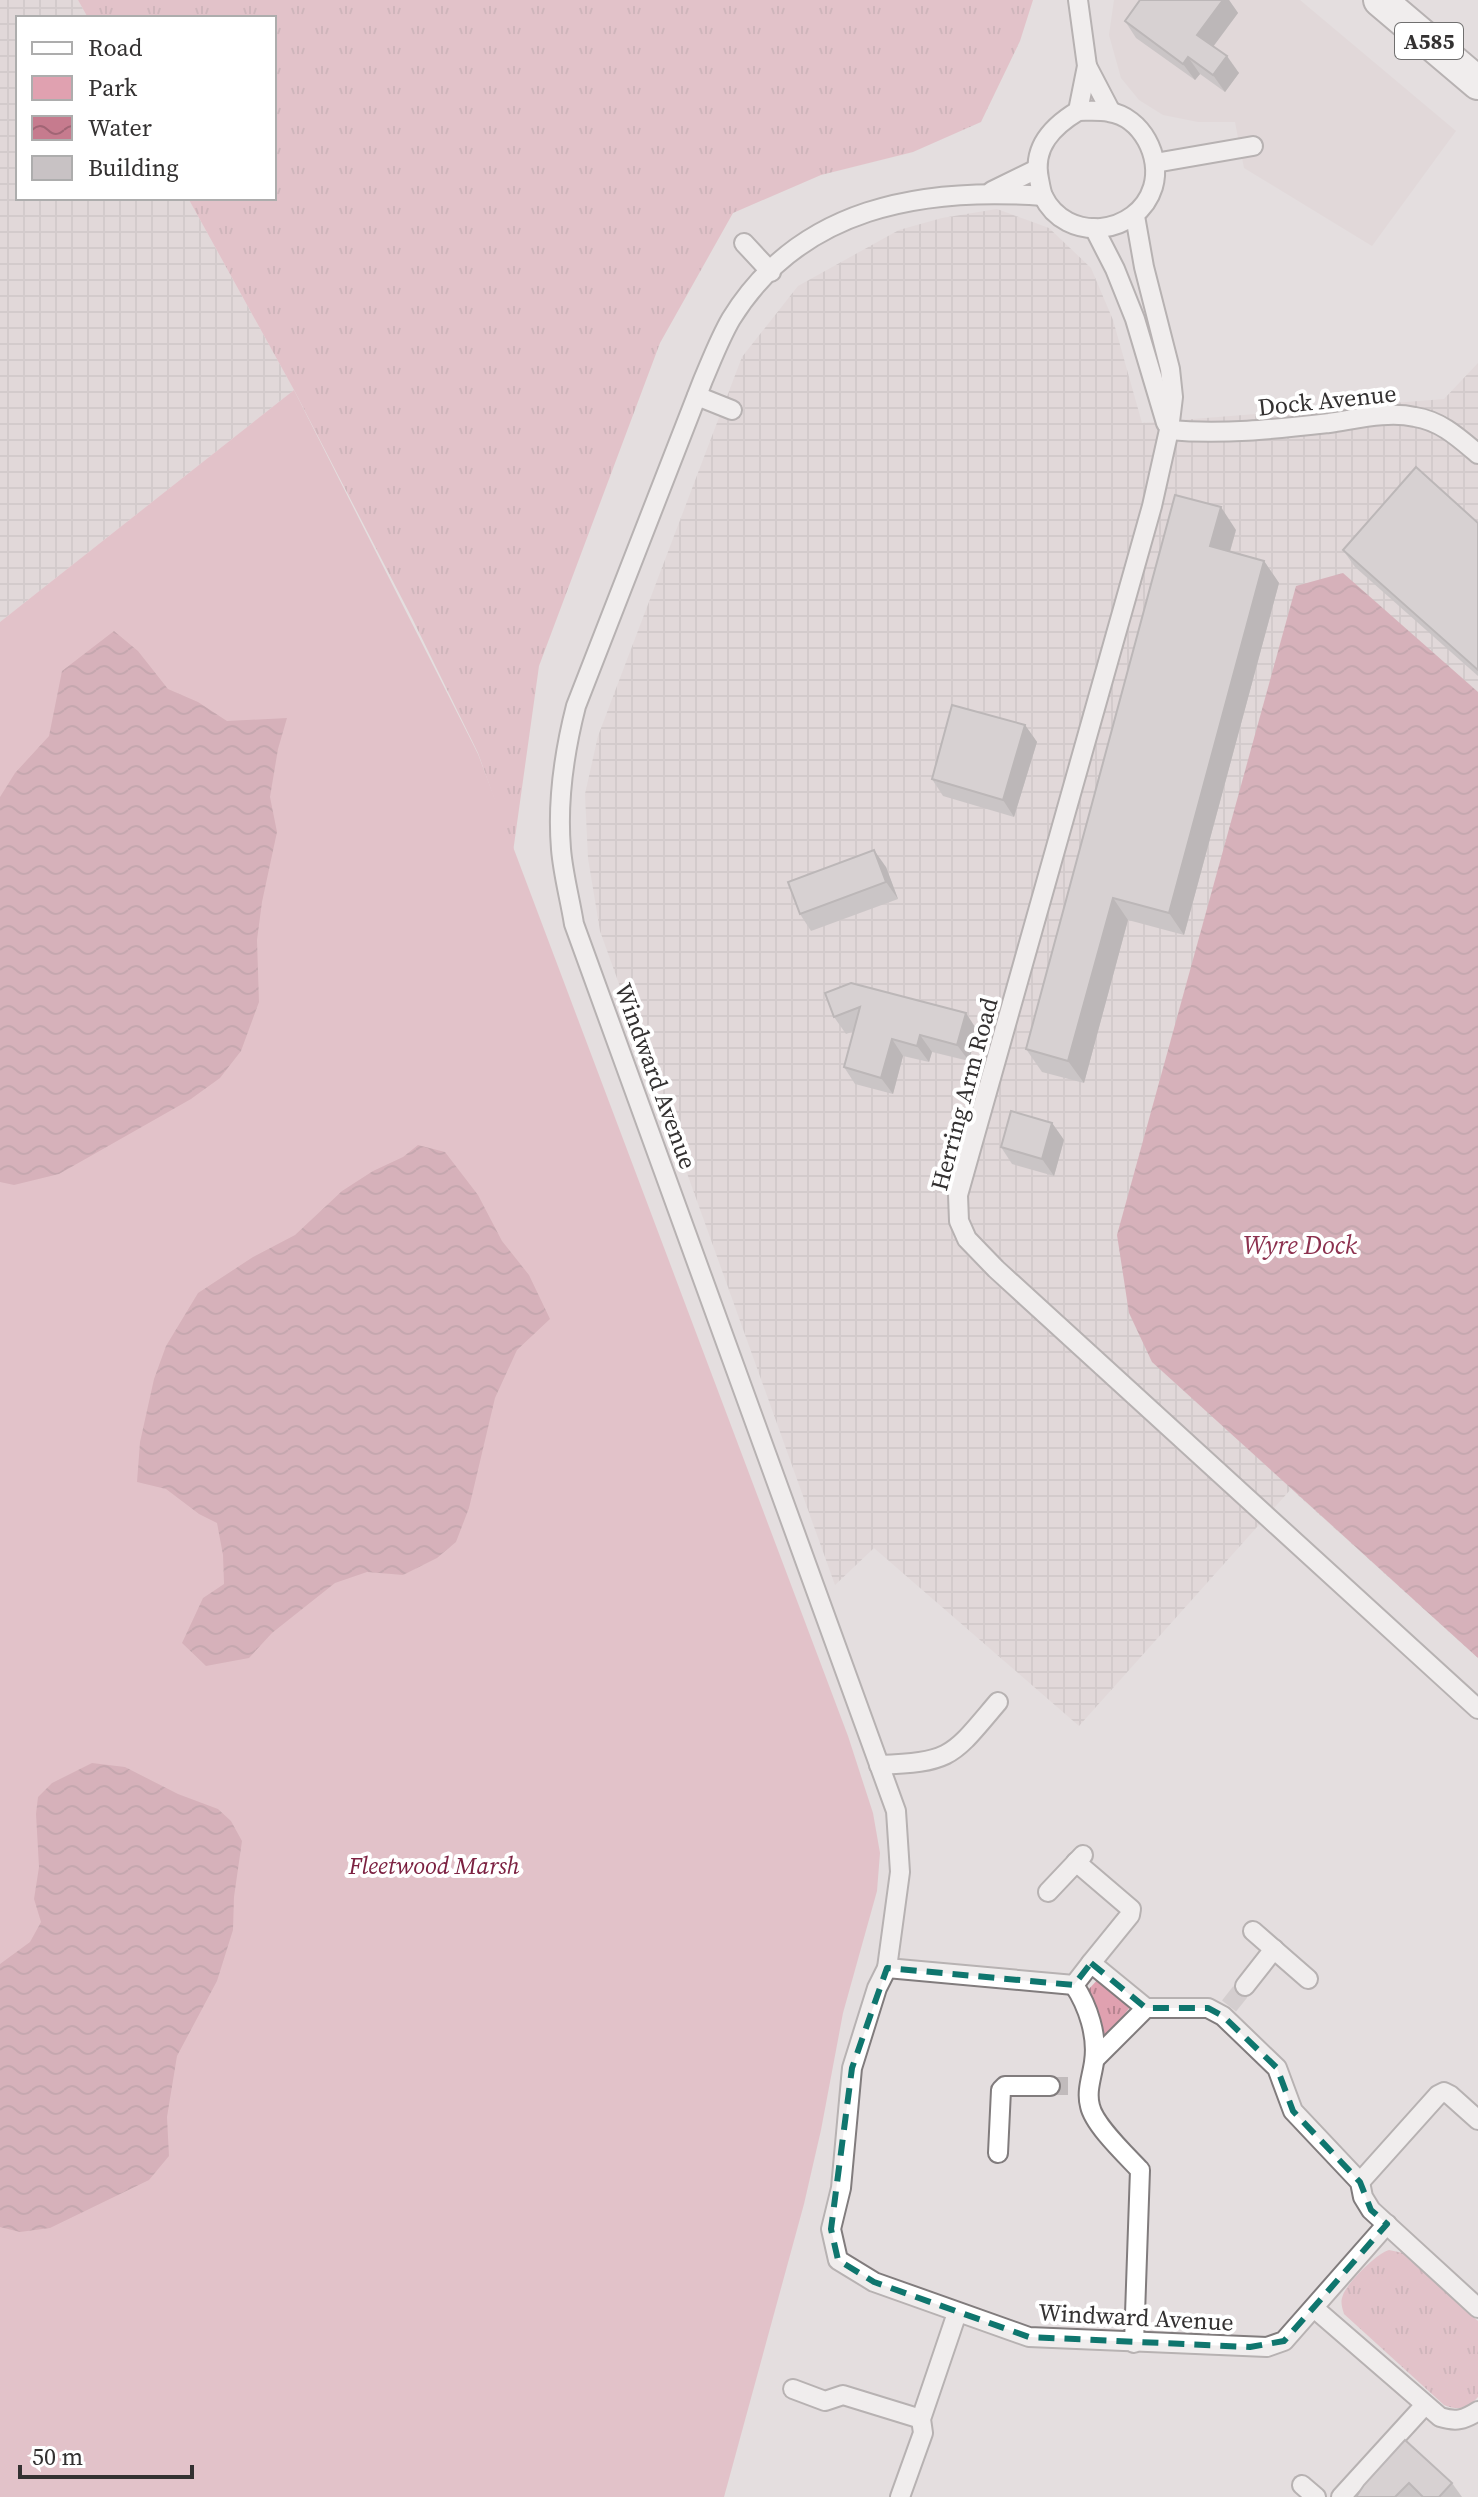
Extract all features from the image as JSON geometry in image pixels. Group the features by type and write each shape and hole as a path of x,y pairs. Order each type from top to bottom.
{"highway":[{"name":"A585","path":"1380,0 1478,83"}],"street":[{"path":"1078,0 1087,66 1078,111"},
{"path":"1087,66 1111,112"},
{"path":"1078,111 1111,112 1125,118 1142,132 1155,163 1153,186 1146,202 1135,216 1119,225 1094,228 1068,222 1054,212 1043,196 1037,169 1043,143 1055,127 1078,111"},
{"path":"1155,163 1253,146"},
{"name":"Windward Avenue","path":"989,192 1037,169"},
{"name":"Windward Avenue","path":"1043,196 989,192 923,199 857,214 814,237 771,272 732,318 697,396 576,706 562,780 561,851 574,924 896,1811 900,1872 887,1968 877,1988 852,2068 841,2188 831,2229 838,2260 874,2282 1029,2337 1267,2347 1284,2341 1387,2224"},
{"name":"Herring Arm Road","path":"1135,216 1144,267 1170,369 1173,397 1169,430 1152,506 966,1159 958,1195 959,1221 967,1239 996,1269 1478,1709"},
{"name":"Herring Arm Road","path":"1094,228 1135,319 1169,430"},
{"path":"744,243 771,272"},
{"path":"697,396 732,410"},
{"name":"Dock Avenue","path":"1169,430 1244,433 1388,415 1414,416 1453,433 1478,454"},
{"path":"879,1765 919,1764 949,1755 962,1745 998,1702"},
{"path":"1048,1892 1081,1858 1131,1909 1130,1915 1074,1985"},
{"path":"1253,1931 1308,1979"},
{"path":"1245,1986 1274,1949"},
{"path":"1091,1963 1146,2008 1226,2011 1277,2068 1293,2111 1360,2182 1363,2197 1371,2210 1478,2308"},
{"path":"887,1968 1074,1985 1084,1999 1090,2019 1095,2059"},
{"path":"1134,2343 1140,2170 1090,2109 1082,2087 1095,2059 1146,2008"},
{"path":"998,2153 1001,2090 1005,2086 1050,2086"},
{"path":"1360,2182 1438,2095 1444,2092 1450,2095 1478,2120"},
{"path":"1314,2308 1440,2417 1452,2421 1464,2419 1478,2411"},
{"path":"900,2497 923,2433 921,2419 957,2313"},
{"path":"793,2389 825,2401 843,2395 921,2419"},
{"path":"1341,2497 1424,2406"}],"highlighted area":[{"path":"1091,1963 1146,2008 1208,2008 1223,2016 1277,2068 1293,2111 1360,2182 1371,2210 1387,2224 1284,2341 1250,2347 1029,2337 874,2282 838,2260 831,2229 852,2068 887,1968 1074,1985"}],"shaded area":[{"path":"0,0 78,0 87,16 16,16 16,200 189,200 294,390 0,622"},
{"path":"1114,0 1300,0 1456,131 1372,246 1244,168 1235,122 1198,122 1163,115 1139,100 1121,78 1109,35"},
{"path":"997,209 1049,228 1091,268 1113,320 1142,423 1444,399 1478,363 1478,1658 1291,1489 1079,1726 874,1548 835,1585 600,931 588,858 585,794 598,736 742,357 798,286 899,230 942,218"}],"green space":[{"path":"78,0 1033,0 1020,41 981,122 913,152 821,175 733,213 660,343 539,666 513,852 478,753 412,618 294,390 189,200 276,200 276,16 87,16"},
{"name":"Fleetwood Marsh","path":"294,390 478,754 848,1736 873,1813 880,1853 877,1891 843,2013 804,2204 724,2497 0,2497 0,622"},
{"path":"1100,1977 1130,2007 1109,2035 1101,2033 1098,2027 1094,2000 1088,1990"},
{"path":"1389,2250 1403,2253 1478,2321 1478,2397 1470,2404 1458,2408 1444,2405 1344,2314 1342,2300 1346,2290 1370,2262"}],"water":[{"name":"Wyre Dock","path":"1343,573 1478,692 1478,1658 1152,1362 1129,1313 1117,1235 1296,586"},
{"path":"114,631 138,651 168,689 198,702 227,721 287,718 270,797 277,832 257,940 259,1002 241,1051 220,1078 191,1099 59,1174 14,1185 0,1182 0,797 15,773 49,736 62,671"},
{"path":"418,1145 445,1152 478,1195 502,1241 529,1275 550,1319 517,1350 495,1398 469,1508 456,1542 437,1558 403,1575 367,1572 335,1583 272,1633 249,1658 206,1666 182,1643 203,1598 224,1584 217,1523 199,1514 166,1489 137,1482 140,1442 154,1379 166,1346 198,1293 253,1257 295,1235 342,1191 403,1157"},
{"path":"92,1763 125,1767 178,1794 218,1809 231,1821 242,1841 233,1930 217,1981 177,2056 167,2117 169,2156 149,2180 50,2228 20,2232 0,2227 0,1964 30,1942 41,1922 34,1899 39,1867 38,1797 52,1783"}],"building":[{"path":"1140,0 1223,0 1197,35 1227,56 1213,75 1188,57 1183,64 1125,21"},
{"path":"1416,467 1478,523 1478,670 1343,550"},
{"path":"1175,495 1221,507 1210,546 1264,561 1169,913 1113,898 1068,1061 1026,1049"},
{"path":"952,705 1025,725 1003,800 932,779"},
{"path":"874,850 886,882 800,914 788,882"},
{"path":"851,983 966,1013 957,1045 920,1035 917,1046 892,1039 881,1078 844,1067 860,1007 834,1017 825,993"},
{"path":"1011,1111 1052,1123 1042,1159 1001,1147"},
{"path":"1405,2440 1452,2483 1439,2497 1423,2497 1409,2483 1395,2497 1356,2497 1364,2485"}],"tunnel":[{"path":"1229,2006 1245,1986"},
{"path":"1050,2086 1074,2086"}]}
